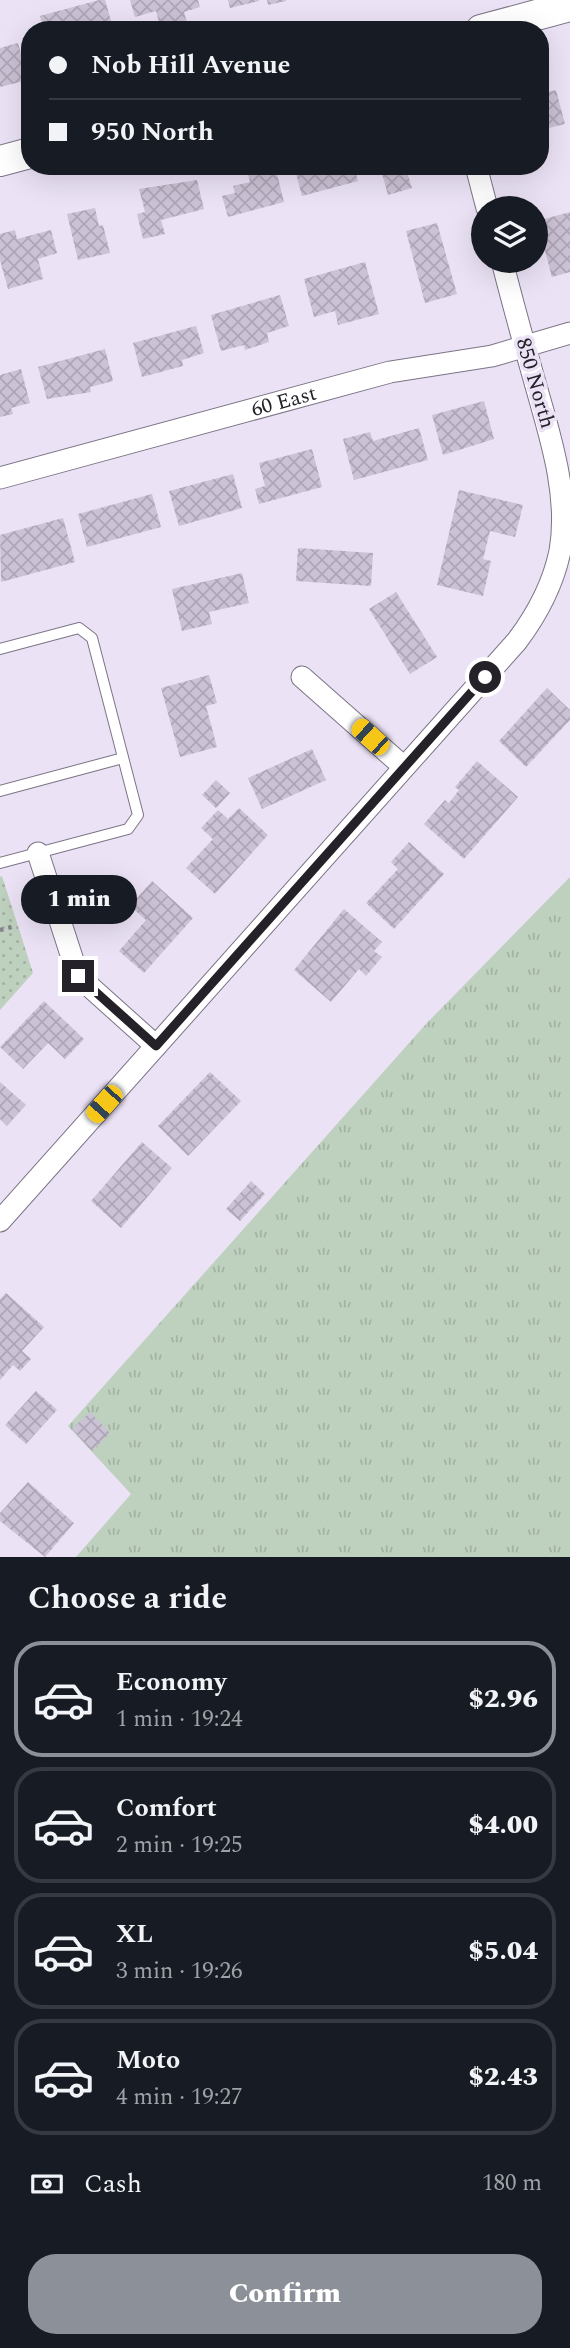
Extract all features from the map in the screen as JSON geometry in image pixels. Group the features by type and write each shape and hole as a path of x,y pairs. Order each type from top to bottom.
{"main road":[{"path":"514,21 570,6"},
{"path":"0,161 21,155"}],"street":[{"path":"478,175 484,196"},
{"name":"850 North","path":"0,1222 517,641 549,589 561,550 564,507 555,452 505,273"},
{"name":"60 East","path":"0,478 390,372 492,356 570,333"},
{"path":"302,677 404,767"},
{"path":"38,853 78,976 156,1046"}],"lane":[{"path":"0,649 79,628 92,638 138,815 128,830 0,863"},
{"path":"0,791 123,758"}],"path":[{"path":"0,930 15,926"}],"green space":[{"path":"2,876 33,973 0,1010 0,877"},
{"path":"570,877 570,1557 76,1557 131,1494 68,1426 426,1024"}],"building":[{"path":"105,0 111,21 41,21 40,16"},
{"path":"130,0 198,0 200,7 184,12 186,21 159,21 156,11 135,17"},
{"path":"228,0 259,0 259,1 230,8"},
{"path":"267,0 286,0 286,1 268,5"},
{"path":"18,43 21,54 21,82 0,87 0,48"},
{"path":"556,90 565,124 549,128 549,92"},
{"path":"248,175 277,175 284,202 228,217 222,196 235,193 233,186 250,182"},
{"path":"296,175 356,175 358,181 302,196"},
{"path":"382,175 408,175 412,188 388,195"},
{"path":"197,180 204,209 161,220 165,234 143,239 137,214 145,212 139,189"},
{"path":"95,208 99,226 103,225 110,253 78,260 67,214"},
{"path":"570,212 570,272 552,277 548,262 548,218"},
{"path":"437,223 457,294 425,303 406,231"},
{"path":"15,230 17,239 51,230 57,253 38,259 43,279 8,289 0,260 0,234"},
{"path":"365,262 379,314 338,325 335,311 314,317 304,279"},
{"path":"280,295 289,326 267,333 269,342 245,350 244,345 221,351 211,315"},
{"path":"196,326 204,353 182,360 183,366 142,377 133,343"},
{"path":"105,349 113,381 90,387 91,392 47,399 38,367"},
{"path":"21,369 30,403 11,408 13,414 0,417 0,375"},
{"path":"484,401 494,439 443,455 432,415"},
{"path":"419,428 428,460 354,480 343,439 370,432 373,441"},
{"path":"312,449 322,487 259,504 255,489 265,486 259,463"},
{"path":"233,474 242,508 179,526 169,491"},
{"path":"459,490 523,505 515,537 490,531 483,559 491,561 483,596 437,585"},
{"path":"152,494 161,527 87,547 78,514"},
{"path":"63,518 75,562 1,582 0,535"},
{"path":"298,548 373,553 371,586 296,581"},
{"path":"242,573 249,603 209,612 212,624 182,631 172,589"},
{"path":"396,592 437,657 410,674 369,609"},
{"path":"209,675 217,703 206,706 217,747 180,757 161,688"},
{"path":"547,688 570,710 570,720 526,767 499,741"},
{"path":"312,749 326,780 262,809 248,778"},
{"path":"477,761 518,797 464,859 424,824 445,800 449,803 459,790 455,787"},
{"path":"216,780 230,793 216,808 202,795"},
{"path":"239,808 268,835 215,894 186,868 213,839 201,828 218,810 228,819"},
{"path":"409,842 444,874 394,929 366,903 398,869 391,862"},
{"path":"152,881 193,918 144,973 119,951 146,920 130,906"},
{"path":"344,909 382,942 374,951 382,957 366,976 359,969 331,1002 294,970"},
{"path":"44,1001 84,1039 65,1059 48,1043 23,1069 0,1047"},
{"path":"210,1072 241,1101 188,1156 158,1126"},
{"path":"0,1082 26,1105 7,1126 0,1119"},
{"path":"142,1142 172,1168 121,1228 91,1201"},
{"path":"251,1181 265,1194 240,1221 226,1209"},
{"path":"6,1293 44,1327 22,1351 31,1359 20,1371 13,1365 0,1380 0,1299"},
{"path":"36,1391 57,1410 26,1444 5,1425"},
{"path":"90,1412 110,1433 92,1451 72,1429"},
{"path":"28,1482 74,1523 45,1557 0,1521 0,1513"}],"route":[{"path":"78,976 156,1046 485,677"}]}
